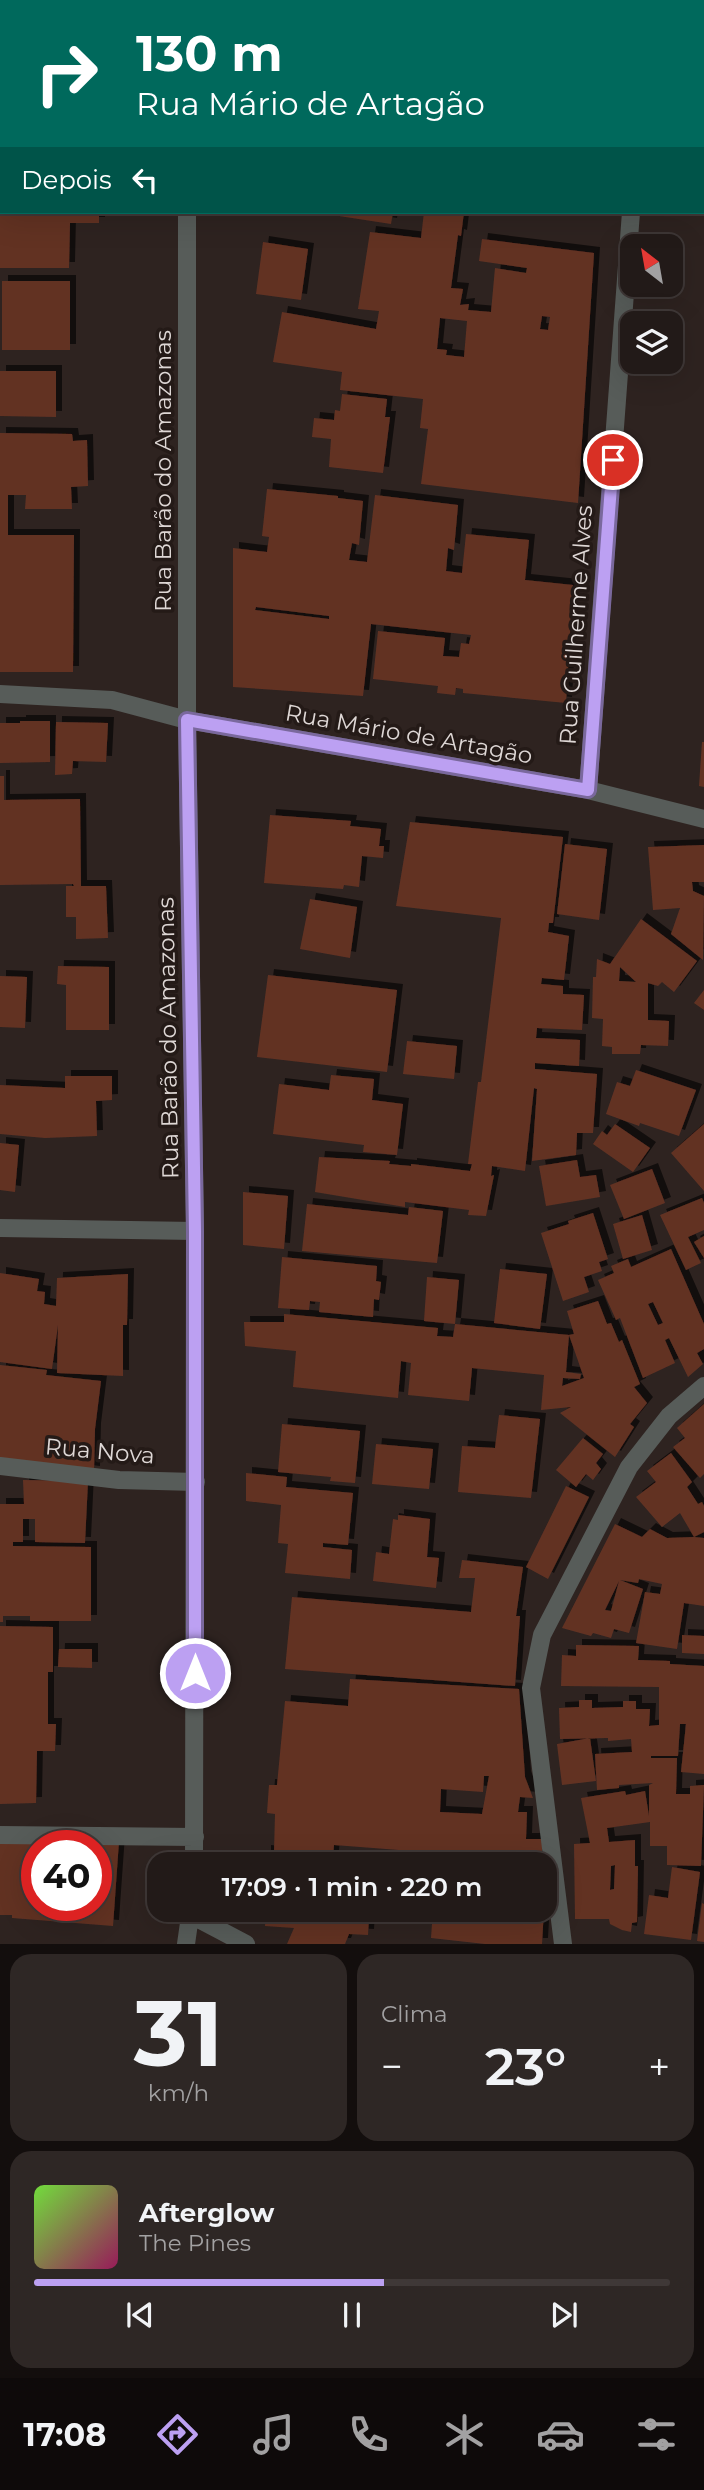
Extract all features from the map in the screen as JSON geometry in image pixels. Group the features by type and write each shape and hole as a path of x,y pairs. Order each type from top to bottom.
{"street":[{"name":"Rua Barão do Amazonas","path":"187,214 187,720 195,1231 194,1852"},
{"name":"Rua Guilherme Alves","path":"588,790 631,214"},
{"name":"Rua Mário de Artagão","path":"0,694 112,700 187,720 588,790 704,820"},
{"path":"0,1228 195,1231"},
{"path":"563,1944 531,1688 542,1635 629,1467 669,1416 704,1386"},
{"name":"Rua Nova","path":"0,1466 119,1480 196,1482"},
{"path":"0,1835 195,1837"},
{"path":"186,1944 189,1922"},
{"path":"208,1922 246,1944"}],"building":[{"path":"0,214 99,214 99,223 70,223 69,268 0,268"},
{"path":"326,214 393,214 391,224"},
{"path":"424,214 464,214 461,236 458,235 451,288 463,289 460,305 469,304 468,310 491,312 495,268 526,273 527,268 479,261 482,239 594,253 578,503 421,484 428,429 420,428 423,399 340,390 342,372 273,362 282,312 376,329 379,311 358,309 370,232 421,238","holes":["542,316 550,317 548,330 540,329","440,318 467,321 464,357 446,355 447,350 437,349"]},
{"path":"263,242 308,249 301,300 256,294"},
{"path":"2,281 70,281 70,350 2,350"},
{"path":"0,371 56,371 56,417 0,416"},
{"path":"342,394 387,399 385,417 390,417 383,473 329,467 331,439 312,437 314,418 334,420 335,410 340,411"},
{"path":"0,433 72,434 73,441 87,440 88,486 71,487 72,509 25,509 26,495 8,495 8,535 74,535 73,672 0,672"},
{"path":"267,489 363,501 359,545 352,543 349,560 367,562 375,495 458,505 454,550 448,548 446,571 462,573 466,534 529,540 525,580 573,585 566,703 463,693 463,689 456,688 455,695 437,693 438,686 373,679 378,631 445,638 443,656 459,657 461,643 469,644 471,635 371,624 363,696 233,687 233,548 267,552 269,537 262,536","holes":["256,607 329,616 329,619 255,610"]},
{"path":"50,721 50,762 0,763 0,723"},
{"path":"56,722 108,723 106,762 73,761 72,774 55,775"},
{"path":"704,742 704,787 699,786"},
{"path":"0,776 4,776 4,800 80,799 81,886 106,886 108,938 76,939 76,917 66,917 66,886 74,886 73,884 0,885"},
{"path":"270,815 351,821 350,826 381,829 379,846 384,846 383,858 362,856 359,887 344,885 343,889 264,883"},
{"path":"410,822 563,837 553,923 549,923 548,932 569,936 564,980 542,978 541,984 563,986 563,994 584,995 582,1030 537,1028 536,1038 580,1040 579,1066 535,1063 535,1069 597,1074 593,1133 577,1133 576,1155 532,1161 537,1089 534,1088 525,1171 492,1166 491,1176 494,1175 486,1216 468,1215 469,1210 405,1202 405,1207 315,1192 319,1157 390,1161 389,1164 470,1171 472,1164 468,1164 501,918 396,906"},
{"path":"565,844 607,849 599,920 557,914"},
{"path":"704,845 704,882 692,882 693,891 704,896 703,960 671,934 680,908 653,910 648,847"},
{"path":"310,899 357,907 350,958 300,949"},
{"path":"641,919 697,961 674,992 662,982 658,986 648,983 648,1020 669,1021 668,1046 641,1045 640,1054 612,1054 612,1047 602,1046 603,1019 592,1018 593,977 596,977 597,959 610,964","holes":["620,967 636,982 619,981"]},
{"path":"58,966 109,967 109,1030 66,1030 66,985 57,984"},
{"path":"268,975 397,990 387,1072 257,1057"},
{"path":"0,976 27,977 25,1028 0,1027"},
{"path":"704,990 704,1010 694,1003"},
{"path":"407,1041 457,1046 454,1079 403,1074"},
{"path":"636,1070 696,1090 679,1136 606,1114 617,1082 630,1086"},
{"path":"331,1075 374,1079 372,1100 403,1104 397,1155 363,1152 364,1145 273,1134 279,1084 329,1090"},
{"path":"65,1076 112,1076 112,1100 96,1101 97,1136 45,1138 0,1134 0,1085 65,1088"},
{"path":"615,1124 650,1148 633,1172 593,1144 602,1131 607,1135"},
{"path":"704,1124 704,1191 671,1153"},
{"path":"0,1143 19,1145 15,1192 0,1190"},
{"path":"577,1160 580,1177 596,1175 600,1197 546,1206 539,1166"},
{"path":"652,1169 665,1203 624,1219 610,1185"},
{"path":"243,1192 288,1196 284,1249 243,1245"},
{"path":"702,1198 704,1230 688,1237 701,1263 686,1270 660,1215"},
{"path":"307,1204 408,1215 409,1207 443,1211 437,1263 302,1251"},
{"path":"593,1213 608,1259 599,1262 602,1271 584,1277 589,1292 563,1301 541,1233"},
{"path":"642,1215 652,1250 623,1259 613,1224"},
{"path":"704,1236 704,1258 694,1242"},
{"path":"671,1249 704,1324 704,1349 697,1353 703,1364 688,1377 669,1338 665,1340 675,1363 643,1378 620,1318 616,1320 598,1280 614,1273 611,1266 628,1259 631,1267","holes":["653,1302 663,1323 658,1325 648,1304"]},
{"path":"282,1257 377,1266 376,1281 381,1282 379,1300 374,1299 373,1317 319,1312 320,1302 310,1301 309,1310 278,1308"},
{"path":"500,1269 547,1274 540,1329 494,1323"},
{"path":"0,1273 39,1279 37,1291 45,1292 44,1304 56,1306 57,1278 128,1274 127,1325 123,1325 123,1376 57,1373 58,1325 52,1369 0,1362"},
{"path":"427,1277 459,1280 455,1324 424,1321"},
{"path":"598,1301 607,1324 611,1323 619,1342 622,1340 640,1384 634,1387 647,1403 630,1424 634,1427 615,1457 560,1413 571,1407 541,1410 544,1375 472,1368 469,1401 408,1395 411,1363 401,1361 398,1398 293,1387 296,1351 245,1346 244,1322 284,1322 284,1314 438,1328 437,1336 453,1337 455,1324 574,1334 567,1311","holes":["569,1335 584,1378 562,1386 563,1378 580,1379 581,1374 566,1372"]},
{"path":"0,1365 47,1370 46,1375 101,1381 95,1429 94,1472 0,1461"},
{"path":"704,1404 704,1474 700,1478 673,1447 685,1438 677,1428"},
{"path":"499,1415 540,1419 531,1498 458,1492 462,1446 495,1448"},
{"path":"282,1424 360,1431 355,1483 330,1481 331,1477 278,1472"},
{"path":"583,1438 603,1454 596,1463 601,1469 593,1480 586,1474 576,1487 556,1470"},
{"path":"376,1444 433,1449 429,1489 372,1484"},
{"path":"671,1453 692,1482 687,1487 698,1504 702,1502 704,1506 704,1532 694,1537 680,1513 662,1527 636,1497 656,1482 647,1471"},
{"path":"246,1473 287,1477 286,1487 353,1493 348,1545 323,1543 323,1547 352,1550 350,1579 285,1573 288,1544 278,1543 281,1505 246,1501"},
{"path":"23,1480 88,1481 85,1543 35,1542 35,1519 23,1519 23,1542 13,1542 13,1546 91,1547 91,1621 30,1621 30,1616 3,1616 3,1622 0,1622 0,1504 24,1504"},
{"path":"566,1486 589,1497 548,1579 526,1567"},
{"path":"398,1515 430,1519 427,1557 439,1558 436,1588 373,1581 376,1552 389,1554 393,1519 398,1520"},
{"path":"615,1524 642,1537 650,1529 667,1538 704,1538 704,1606 684,1603 677,1649 636,1643 645,1592 660,1594 662,1584 639,1579 638,1583 620,1580 643,1589 629,1633 614,1629 611,1638 562,1628","holes":["619,1581 611,1611 605,1610"]},
{"path":"462,1560 523,1567 516,1616 520,1616 515,1686 285,1669 292,1597 471,1612 475,1578 459,1578"},
{"path":"0,1626 53,1627 53,1672 48,1672 48,1724 56,1724 55,1751 37,1751 36,1803 0,1804"},
{"path":"682,1635 704,1636 704,1654 682,1653"},
{"path":"576,1645 639,1646 638,1660 704,1666 704,1774 681,1772 686,1724 680,1724 678,1756 651,1756 677,1758 676,1794 690,1794 690,1786 704,1785 701,1866 667,1865 667,1846 650,1846 650,1822 607,1828 609,1842 635,1840 635,1866 638,1866 637,1922 632,1923 631,1932 610,1924 609,1919 575,1919 574,1844 590,1843 581,1798 625,1791 626,1795 645,1791 649,1816 649,1785 653,1783 619,1785 619,1788 597,1790 595,1754 632,1752 631,1739 560,1739 559,1708 579,1707 579,1700 592,1700 592,1708 623,1707 623,1701 636,1701 636,1709 650,1709 649,1726 659,1725 659,1687 561,1686 562,1655 576,1656","holes":["615,1865 614,1889 610,1890 611,1866"]},
{"path":"59,1649 92,1649 92,1668 58,1667"},
{"path":"350,1679 519,1689 525,1777 533,1798 520,1797 518,1812 527,1812 526,1839 542,1839 542,1852 425,1852 334,1845 333,1852 274,1852 275,1814 267,1813 269,1785 277,1785 285,1701 348,1706","holes":["484,1776 489,1776 482,1814 440,1812 441,1789 483,1792"]},
{"path":"590,1738 596,1781 562,1785 557,1744"},
{"path":"0,1838 21,1840 21,1919 0,1915"},
{"path":"112,1840 119,1841 113,1926 50,1921 112,1921"},
{"path":"672,1867 700,1872 691,1940 644,1934 649,1895 668,1898"},
{"path":"702,1903 704,1904 704,1942 697,1941"},
{"path":"265,1922 369,1922 368,1935 349,1934 345,1944 287,1944 294,1928 265,1926"},
{"path":"432,1922 543,1922 542,1944 485,1944 431,1938"}],"route":[{"path":"195,1673 195,1231 187,720 588,790 613,460"}]}
